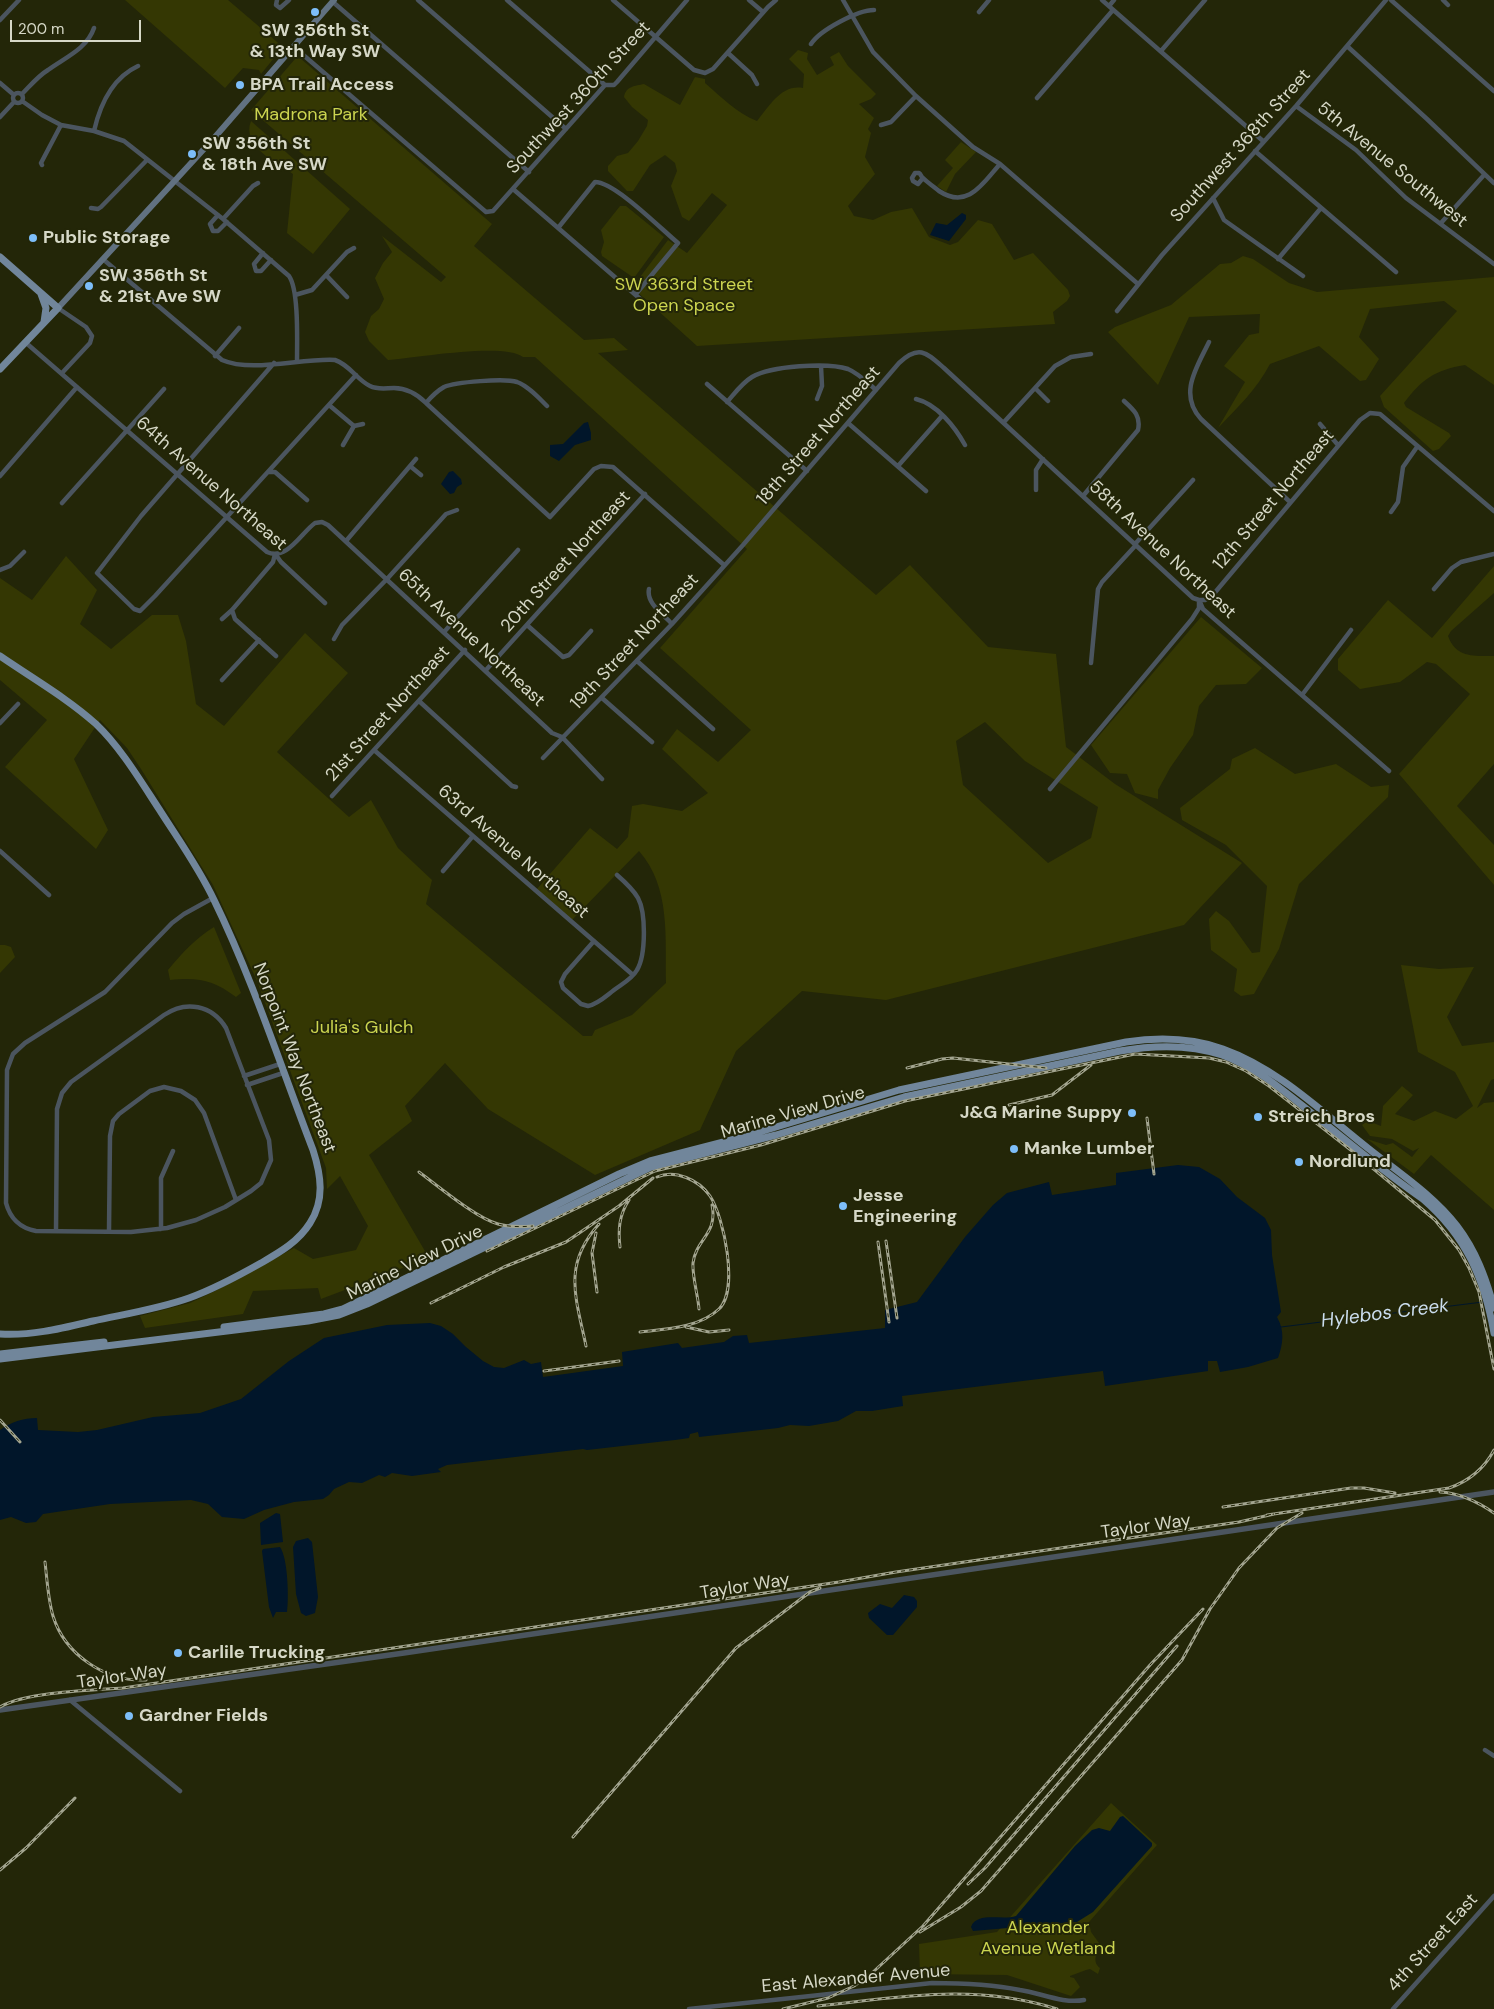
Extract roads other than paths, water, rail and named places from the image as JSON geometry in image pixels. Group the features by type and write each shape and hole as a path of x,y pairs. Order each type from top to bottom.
{"main road":[{"path":"0,368 104,260 333,1"},
{"path":"0,257 58,308"},
{"path":"40,292 46,308 44,323"},
{"name":"Norpoint Way Northeast","path":"0,656 68,702 96,725 115,746 153,800 213,898 236,950 313,1150 319,1172 319,1203 311,1222 299,1238 283,1251 255,1266 188,1298 164,1305 30,1334 0,1334"},
{"name":"Marine View Drive","path":"0,1354 324,1314 358,1303 610,1178 650,1161 743,1137 899,1090 1126,1042 1161,1039 1191,1041 1222,1048 1256,1063 1287,1084 1436,1202 1458,1226 1472,1247 1483,1270 1492,1309 1494,1333"},
{"name":"Marine View Drive","path":"0,1359 318,1320 339,1315 367,1304 651,1168 776,1135 904,1096 1120,1051 1151,1047 1191,1048 1221,1055 1254,1070 1274,1082 1442,1217 1464,1246 1487,1291"}],"street":[{"path":"0,20 19,0"},
{"path":"277,0 275,4 278,8 283,6 283,2 289,0"},
{"path":"418,0 566,130"},
{"path":"507,0 605,85"},
{"path":"612,0 694,70 705,73 713,69 763,12 776,0"},
{"name":"Southwest 360th Street","path":"294,47 489,213 513,190 605,85 614,85 688,0"},
{"path":"749,0 763,12"},
{"path":"843,0 874,52 916,96 973,147 1000,164 1052,208 1138,284"},
{"path":"979,12 989,0"},
{"path":"1102,0 1263,142"},
{"path":"1109,6 1114,0"},
{"path":"1161,51 1205,0"},
{"name":"Southwest 368th Street","path":"1117,310 1386,0"},
{"path":"1391,0 1494,91"},
{"path":"1443,0 1448,5"},
{"path":"333,1 529,172"},
{"path":"811,44 818,35 852,16 874,10"},
{"path":"1037,98 1113,10"},
{"path":"22,101 22,94 47,70 73,54 88,39 94,28"},
{"path":"1347,46 1494,183"},
{"path":"728,53 752,75 757,84"},
{"path":"94,131 102,104 108,94 128,72 138,66"},
{"path":"0,83 14,94 22,94"},
{"path":"14,94 12,98 14,102"},
{"path":"881,125 891,122 916,96"},
{"path":"0,117 14,102 22,101"},
{"path":"22,101 60,125 94,131 124,141 271,260 292,280 296,295 298,362"},
{"name":"5th Avenue Southwest","path":"1296,106 1356,150 1406,198 1494,264"},
{"path":"42,165 41,163 60,125"},
{"path":"1254,151 1396,272"},
{"path":"91,208 98,209 101,207 147,160"},
{"path":"923,178 946,195 963,198 978,189 1000,164"},
{"path":"1441,223 1484,175"},
{"path":"558,228 595,182 605,183 678,243 636,294"},
{"path":"218,216 210,224 212,231 218,231 252,186 258,184"},
{"path":"513,190 653,310"},
{"path":"1213,198 1224,220 1303,276"},
{"path":"1278,259 1321,208"},
{"path":"296,295 312,290 347,252 354,248"},
{"path":"263,253 254,264 256,271 261,271 271,260"},
{"path":"104,260 222,360 236,364 335,360 343,364 370,386 407,390 426,403 470,442 550,517 594,469 610,466 645,494 724,565"},
{"path":"326,275 347,297"},
{"path":"58,308 86,327 92,336 90,342 62,374"},
{"path":"215,356 239,328"},
{"name":"64th Avenue Northeast","path":"25,342 262,549 275,554 281,562 325,603"},
{"path":"1209,342 1190,383 1189,393 1192,408 1201,419 1290,502"},
{"name":"18th Street Northeast","path":"746,542 876,390 905,358 916,352"},
{"name":"58th Avenue Northeast","path":"916,352 924,352 931,357 1004,422 1193,598 1199,600 1203,609 1389,771"},
{"path":"1004,422 1059,363 1071,357 1091,354"},
{"path":"274,363 141,516 96,573 130,606 140,611 356,375"},
{"path":"817,399 822,386 821,366"},
{"path":"727,402 742,384 764,371 779,368 836,366 852,371 876,390"},
{"path":"426,403 438,391 450,385 510,380 527,387 547,406"},
{"path":"707,384 807,471"},
{"path":"0,476 77,386"},
{"path":"1034,388 1048,401"},
{"path":"62,503 164,389"},
{"path":"916,399 927,404 942,416 965,445"},
{"path":"1083,496 1138,430 1137,413 1124,401"},
{"path":"329,405 354,426"},
{"name":"12th Street Northeast","path":"1199,600 1205,600 1212,596 1360,420 1370,413 1380,414 1417,447"},
{"path":"898,466 942,416"},
{"path":"848,423 926,491"},
{"path":"343,445 354,426 362,424"},
{"path":"1320,424 1338,445"},
{"path":"470,442 475,437"},
{"path":"1391,512 1398,502 1403,467 1417,447 1494,511"},
{"path":"346,541 416,459"},
{"path":"1036,490 1036,470 1043,459"},
{"path":"410,466 421,475"},
{"path":"269,472 275,472 307,500"},
{"path":"511,480 516,475"},
{"path":"1091,664 1098,589 1102,582 1193,480"},
{"name":"20th Street Northeast","path":"486,670 645,494"},
{"path":"334,640 342,625 446,514 457,510"},
{"name":"65th Avenue Northeast","path":"275,554 287,550 310,527 318,522 328,525 465,650 552,733 562,737 602,778"},
{"name":"19th Street Northeast","path":"543,758 672,624 746,542"},
{"name":"21st Street Northeast","path":"444,632 518,550"},
{"path":"0,570 10,566 24,552"},
{"path":"222,619 273,562 275,554"},
{"path":"1434,589 1452,568 1460,562 1494,554"},
{"path":"649,589 648,593 653,604 672,624"},
{"path":"1050,789 1192,620 1199,608 1199,600"},
{"path":"232,610 235,619 276,656"},
{"path":"527,625 563,657 569,655 591,631"},
{"path":"1302,695 1351,630"},
{"path":"222,680 259,640"},
{"name":"21st Street Northeast","path":"332,796 465,650"},
{"path":"637,661 713,729"},
{"path":"602,698 652,742"},
{"path":"419,701 512,786 516,787"},
{"path":"0,723 18,704"},
{"name":"63rd Avenue Northeast","path":"374,750 633,975"},
{"path":"443,871 473,836"},
{"path":"0,851 49,896"},
{"path":"594,940 565,974 561,982 564,988 581,1004 590,1006 633,975 638,968 642,955 643,912 637,896 617,875"},
{"path":"56,1231 57,1109 62,1093 71,1082 175,1008 196,1006 207,1010 220,1020 226,1028 269,1140 271,1160 266,1176 261,1183 236,1200 196,1220 161,1229 131,1232 36,1231 25,1228 13,1218 6,1198 6,1074 10,1058 25,1043 105,992 172,923 213,898"},
{"path":"244,1076 280,1064"},
{"path":"247,1085 283,1073"},
{"path":"109,1231 110,1136 113,1121 136,1100 156,1088 181,1090 200,1105 236,1200"},
{"path":"161,1229 161,1178 173,1151"},
{"name":"Taylor Way","path":"0,1710 404,1653 1494,1492"},
{"path":"69,1699 180,1791"},
{"path":"1485,1750 1494,1756"},
{"name":"4th Street East","path":"1393,2009 1494,1896"},
{"name":"East Alexander Avenue","path":"688,2009 947,1983 978,1984 1020,1990 1071,2003 1084,2000"}],"water":[{"path":"962,213 966,215 966,219 949,241 930,235 936,223 947,225"},
{"path":"588,422 591,440 575,445 559,461 550,456 550,445 563,444 584,423"},
{"path":"453,471 461,479 462,484 457,487 454,493 450,494 441,484 449,472"},
{"path":"1178,1165 1199,1167 1220,1179 1237,1197 1265,1218 1271,1230 1272,1255 1281,1312 1277,1317 1280,1322 1282,1338 1278,1358 1248,1367 1220,1372 1217,1361 1208,1361 1208,1371 1105,1386 1103,1371 902,1396 903,1406 872,1411 856,1411 838,1421 809,1426 790,1425 699,1437 698,1432 690,1434 689,1438 675,1440 447,1465 438,1469 441,1472 412,1476 392,1473 385,1477 379,1475 362,1483 349,1482 334,1489 323,1499 294,1502 264,1510 244,1519 222,1517 208,1504 191,1500 110,1504 43,1514 36,1522 26,1523 11,1517 0,1520 0,1430 17,1421 37,1418 38,1430 78,1432 97,1430 153,1417 200,1413 241,1399 289,1361 324,1338 387,1325 430,1323 441,1326 453,1334 483,1361 494,1367 504,1368 524,1360 531,1364 541,1362 543,1377 623,1366 622,1352 678,1343 682,1348 724,1342 733,1336 747,1335 749,1343 885,1328 885,1310 917,1302 965,1237 993,1205 1007,1193 1049,1182 1052,1195 1116,1185 1116,1173"},
{"path":"276,1513 280,1514 283,1542 261,1545 260,1523"},
{"path":"308,1538 312,1542 318,1597 315,1613 306,1616 301,1613 296,1594 293,1547 296,1541"},
{"path":"280,1547 283,1552 286,1569 288,1588 287,1612 276,1612 273,1618 269,1607 262,1551 263,1549"},
{"path":"904,1595 914,1597 917,1601 917,1607 893,1635 887,1635 869,1618 868,1613 880,1604 892,1608"},
{"path":"1123,1816 1152,1843 1152,1846 1093,1912 1077,1922 973,1931 971,1927 979,1919 1016,1916 1075,1846 1092,1830 1099,1828 1110,1831 1120,1817"}],"waterway":[{"name":"Hylebos Creek","path":"1281,1327 1483,1302"}],"railway":[{"path":"487,1251 655,1171 761,1145 905,1101 1135,1054 1209,1058 1226,1062 1246,1071 1269,1086 1352,1151 1435,1220 1459,1250 1479,1292 1494,1369"},
{"path":"907,1068 953,1058 1046,1068"},
{"path":"1009,1105 1052,1095 1091,1065"},
{"path":"1147,1118 1154,1174"},
{"path":"419,1172 457,1201 489,1221 506,1226 533,1226"},
{"path":"640,1332 682,1327 702,1320 719,1309 725,1300 728,1286 729,1270 724,1236 720,1220 710,1196 700,1185 679,1175 671,1174 657,1177"},
{"path":"431,1303 504,1267 566,1242 619,1206 653,1178"},
{"path":"620,1247 620,1223 623,1211 629,1200"},
{"path":"699,1309 693,1263 698,1248 712,1223 712,1205"},
{"path":"586,1346 576,1297 576,1268 587,1239 599,1224"},
{"path":"596,1233 592,1253 597,1292"},
{"path":"886,1241 897,1318"},
{"path":"878,1242 889,1322"},
{"path":"686,1327 709,1332 729,1330"},
{"path":"544,1371 619,1361"},
{"path":"0,1420 20,1442"},
{"path":"1267,1515 1449,1488 1475,1474 1486,1463 1494,1450"},
{"path":"1223,1507 1351,1488 1395,1493"},
{"path":"1440,1492 1455,1494 1469,1499 1494,1513"},
{"path":"920,1932 961,1907 981,1891 1182,1660 1210,1609 1239,1568 1277,1528 1302,1513"},
{"path":"0,1707 11,1702 42,1695 123,1688 1239,1522 1274,1514"},
{"path":"45,1562 53,1616 67,1643 77,1654 102,1671 116,1676 146,1680"},
{"path":"573,1837 736,1648 810,1592 820,1588"},
{"path":"783,2009 828,1998 854,1986 872,1973 923,1926 1150,1665 1203,1609"},
{"path":"968,1884 985,1868 1177,1646"},
{"path":"0,1870 26,1848 75,1798"},
{"path":"818,2006 909,1996 967,1994 996,1996 1057,2009"}],"place":[{"name":"SW 356th St & 13th Way SW","path":"315,12"},
{"name":"BPA Trail Access","path":"240,85"},
{"name":"SW 356th St & 18th Ave SW","path":"192,154"},
{"name":"Public Storage","path":"33,238"},
{"name":"SW 356th St & 21st Ave SW","path":"89,286"},
{"name":"J&G Marine Suppy","path":"1132,1113"},
{"name":"Streich Bros","path":"1258,1117"},
{"name":"Manke Lumber","path":"1014,1149"},
{"name":"Nordlund","path":"1299,1162"},
{"name":"Jesse Engineering","path":"843,1206"},
{"name":"Carlile Trucking","path":"178,1653"},
{"name":"Gardner Fields","path":"129,1716"}],"park label":[{"name":"Madrona Park","path":"311,115"},
{"name":"SW 363rd Street Open Space","path":"684,295"},
{"name":"Julia's Gulch","path":"362,1028"},
{"name":"Alexander Avenue Wetland","path":"1048,1938"}]}
